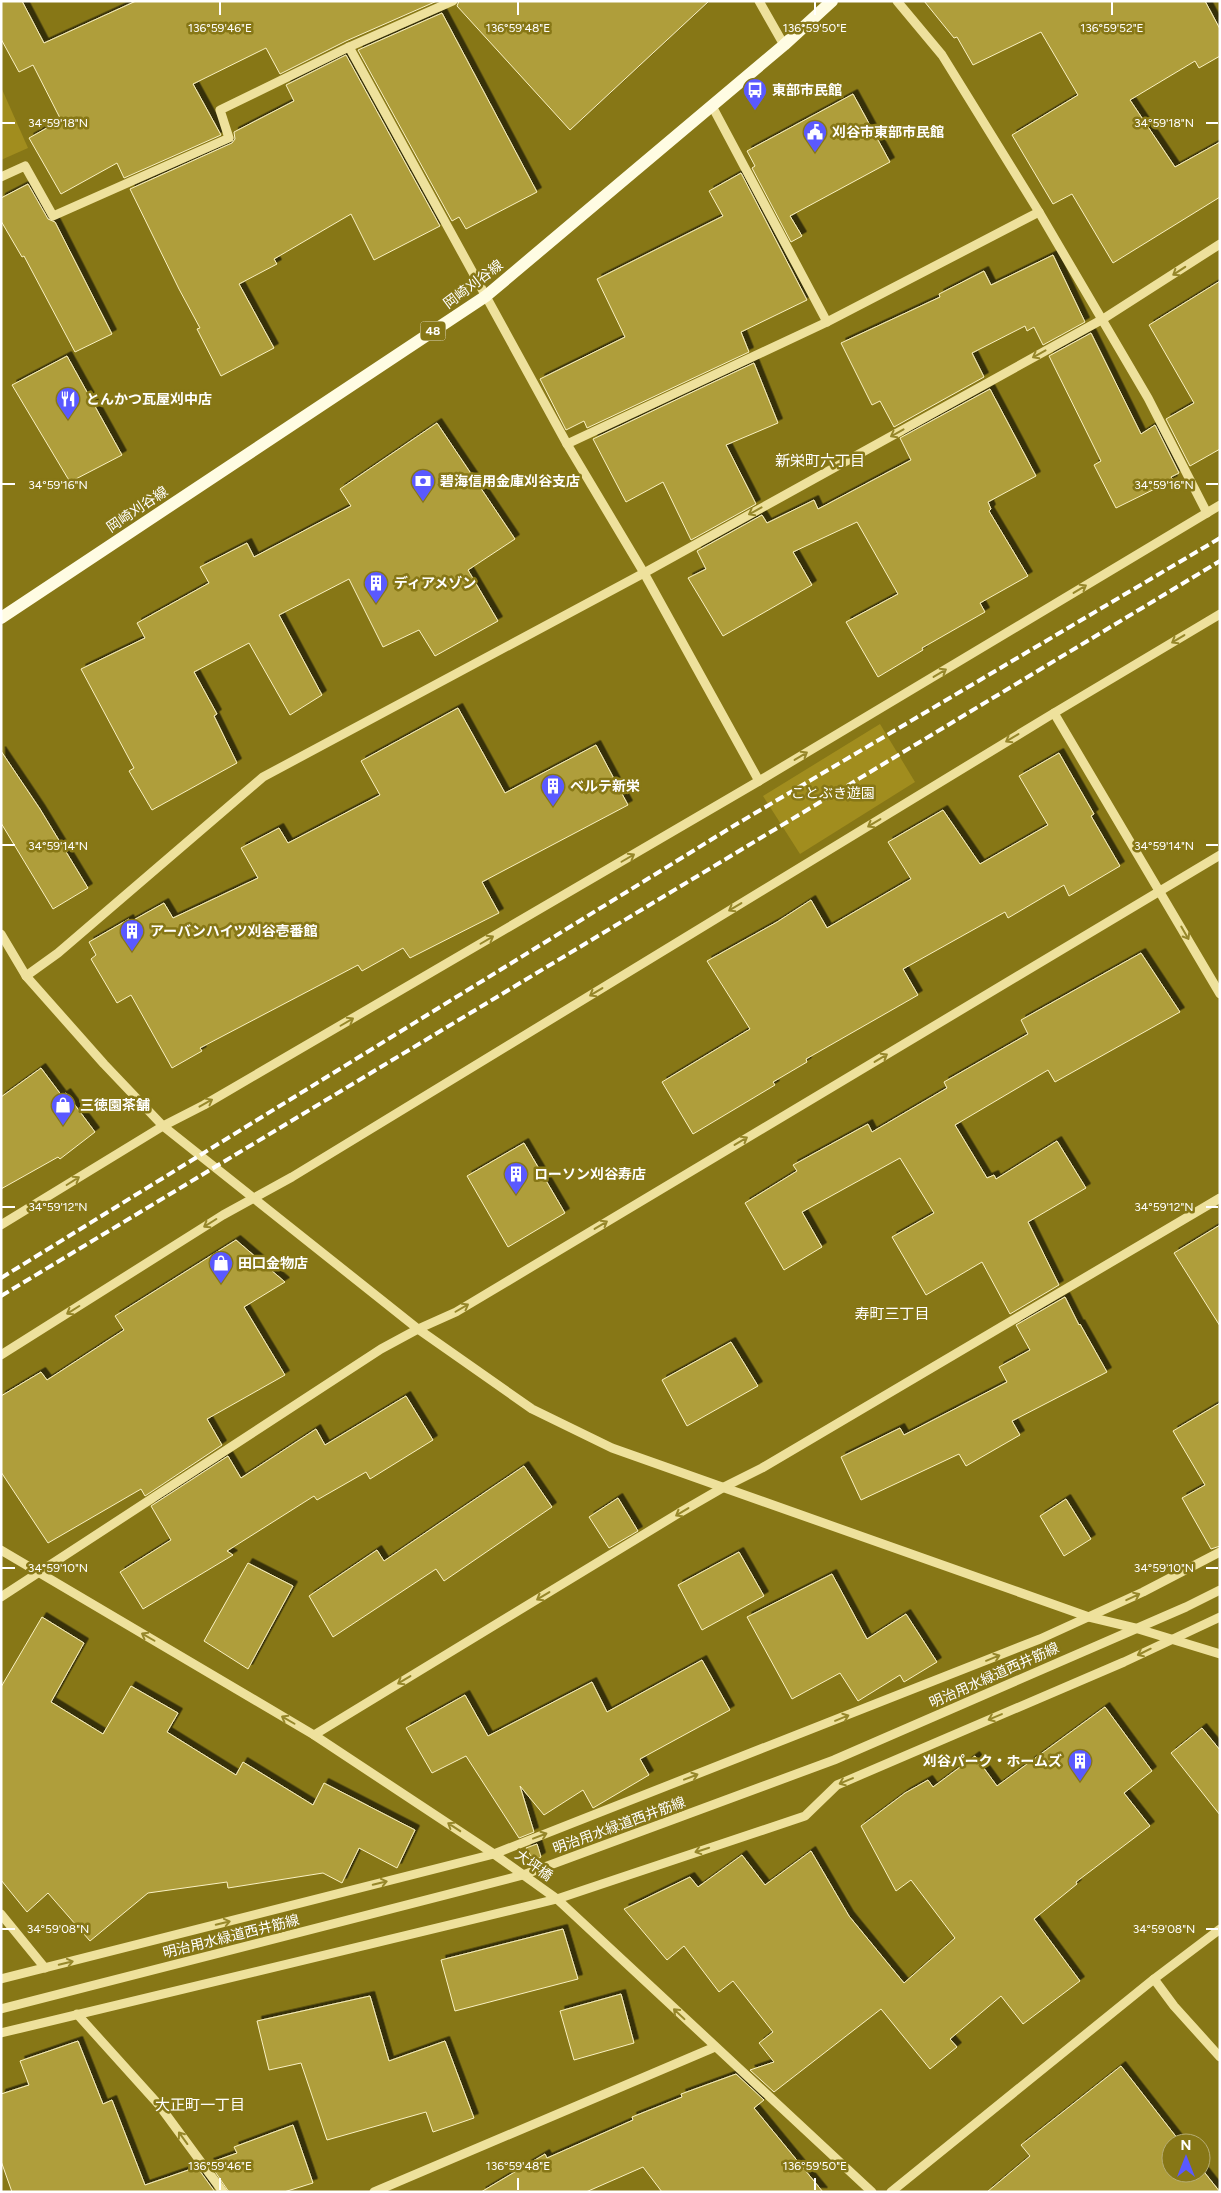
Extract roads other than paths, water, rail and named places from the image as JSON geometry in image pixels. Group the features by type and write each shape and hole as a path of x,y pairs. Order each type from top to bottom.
{"main road":[{"name":"岡崎刈谷線","path":"1,618 486,296 784,45 832,1"}],"street":[{"path":"1,177 25,166 53,216 230,138 220,110 349,47 453,1"},
{"path":"759,1 784,45"},
{"path":"897,1 942,55 1039,212 1148,398 1207,513"},
{"path":"349,47 566,444 644,572 759,781"},
{"path":"712,106 827,322"},
{"path":"566,444 827,322 1039,212"},
{"path":"26,976 58,953 263,777 644,572 1103,319 1220,244"},
{"path":"1,1225 163,1126 204,1105 759,781 1220,505"},
{"path":"1,1355 252,1198 300,1172 1220,614"},
{"path":"1054,713 1220,994"},
{"path":"1,1597 381,1349 418,1329 456,1312 1220,855"},
{"path":"1,934 26,976 104,1064 163,1126 418,1329 532,1408 612,1448 1089,1617 1135,1628 1220,1654"},
{"path":"314,1735 724,1487 762,1468 1220,1198"},
{"name":"大坪橋","path":"1,1550 314,1735 494,1854 557,1899 872,2192"},
{"path":"1,1979 494,1854 1040,1639 1089,1617 1220,1552"},
{"name":"明治用水緑道西井筋線","path":"1,2009 523,1875 834,1760 1135,1628 1186,1608 1220,1590"},
{"path":"1,2033 557,1899 805,1816 837,1785 1124,1662 1220,1617"},
{"path":"1,1914 45,1968"},
{"path":"891,2192 1154,1979 1220,1929"},
{"path":"1154,1979 1174,2006 1220,2057"},
{"path":"77,2014 159,2106 223,2192"},
{"path":"374,2192 715,2047"}],"railway":[{"path":"1,1278 735,825 1220,538"},
{"path":"1,1296 1220,561"}],"place":[{"name":"東部市民館","path":"755,111"},
{"name":"刈谷市東部市民館","path":"815,153"},
{"name":"とんかつ瓦屋刈中店","path":"68,420"},
{"name":"碧海信用金庫刈谷支店","path":"423,502"},
{"name":"ディアメゾン","path":"376,604"},
{"name":"ベルテ新栄","path":"553,807"},
{"name":"アーバンハイツ刈谷壱番館","path":"132,952"},
{"name":"三徳園茶舗","path":"63,1126"},
{"name":"ローソン刈谷寿店","path":"516,1195"},
{"name":"田口金物店","path":"221,1284"},
{"name":"刈谷パーク・ホームズ","path":"1080,1782"}],"district":[{"name":"新栄町六丁目","path":"820,461"},
{"name":"寿町三丁目","path":"892,1314"},
{"name":"大正町一丁目","path":"200,2105"}],"park label":[{"name":"ことぶき遊園","path":"833,793"}]}
